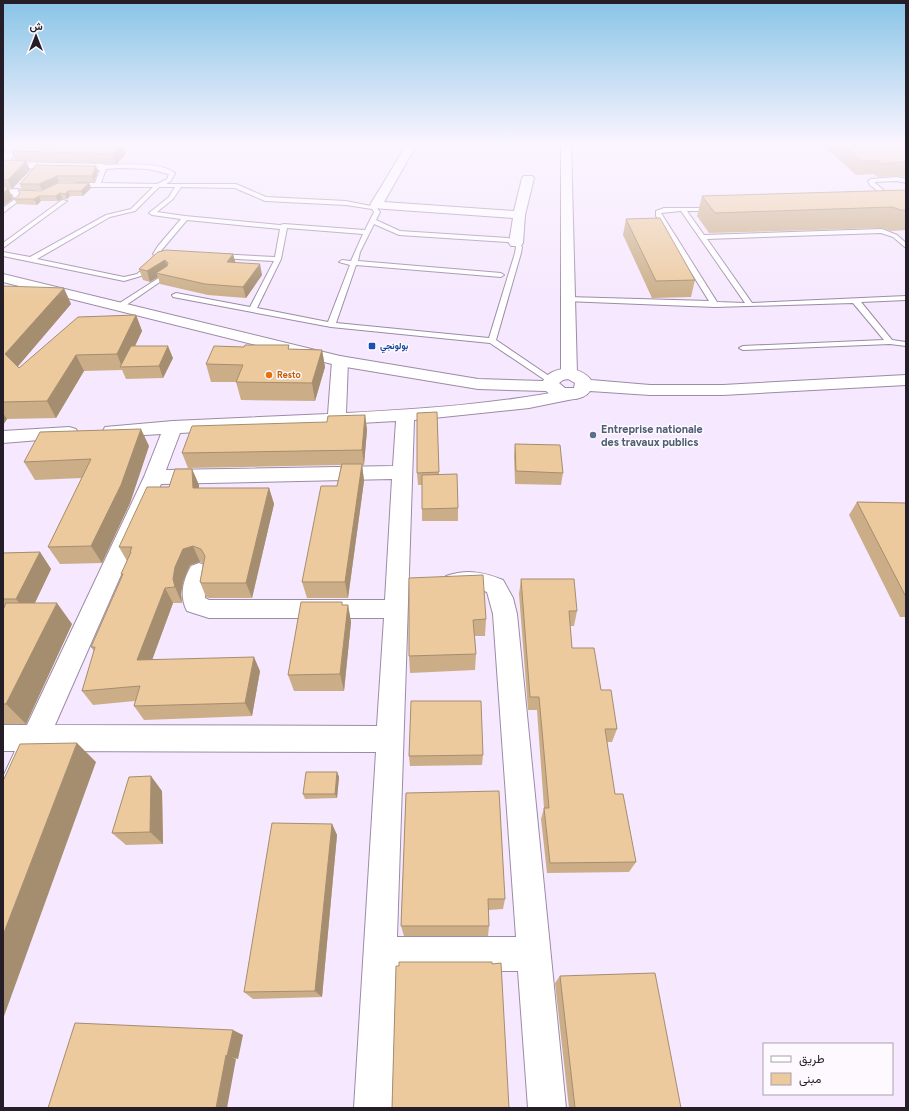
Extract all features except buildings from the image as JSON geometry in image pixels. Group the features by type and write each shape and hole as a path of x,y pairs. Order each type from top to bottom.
{"street":[{"path":"381,196 376,205 518,215"},
{"path":"516,243 520,221 518,215 523,196"},
{"path":"564,387 560,375 569,374 567,196"},
{"path":"3,278 340,361 376,375 434,389 515,398 564,387 650,390 723,390 906,380"},
{"path":"337,418 340,361"},
{"path":"3,437 405,414 529,403 564,387"},
{"path":"373,1108 390,739 410,589 402,472 405,414"},
{"path":"3,810 154,477 173,427"},
{"path":"154,477 402,472"},
{"path":"198,572 193,595 194,604 209,609 482,581 495,586 501,598 505,614 547,1108"},
{"path":"3,738 390,739"},
{"path":"380,954 534,954"}],"lane":[{"path":"3,211 18,200 16,196"},
{"path":"30,260 108,216 133,210 147,196"},
{"path":"172,196 152,213 186,218 280,227 284,226 367,232"},
{"path":"258,196 265,199 346,203 374,208 518,215"},
{"path":"886,196 896,204 888,204"},
{"path":"3,246 64,201"},
{"path":"331,325 347,285 357,252 377,212 374,208"},
{"path":"715,305 659,216 658,212 664,210 723,209"},
{"path":"683,210 704,237 750,305"},
{"path":"3,254 114,278 132,278 139,275 154,262 176,254 156,254 160,247 186,218"},
{"path":"372,221 399,233 508,240 516,243 519,247 518,253 492,341"},
{"path":"252,310 278,259 284,226"},
{"path":"704,237 882,231 895,236 906,246"},
{"path":"207,256 278,259"},
{"path":"342,262 502,275"},
{"path":"119,306 168,274"},
{"path":"176,295 331,325 492,341 564,387"},
{"path":"568,300 750,305 906,298"},
{"path":"855,300 890,342"},
{"path":"743,348 890,342 901,342 906,344"}],"place":[{"name":"بولونجي","path":"372,346"},
{"name":"Resto","path":"269,375"},
{"name":"Entreprise nationale des travaux publics","path":"593,435"}]}
